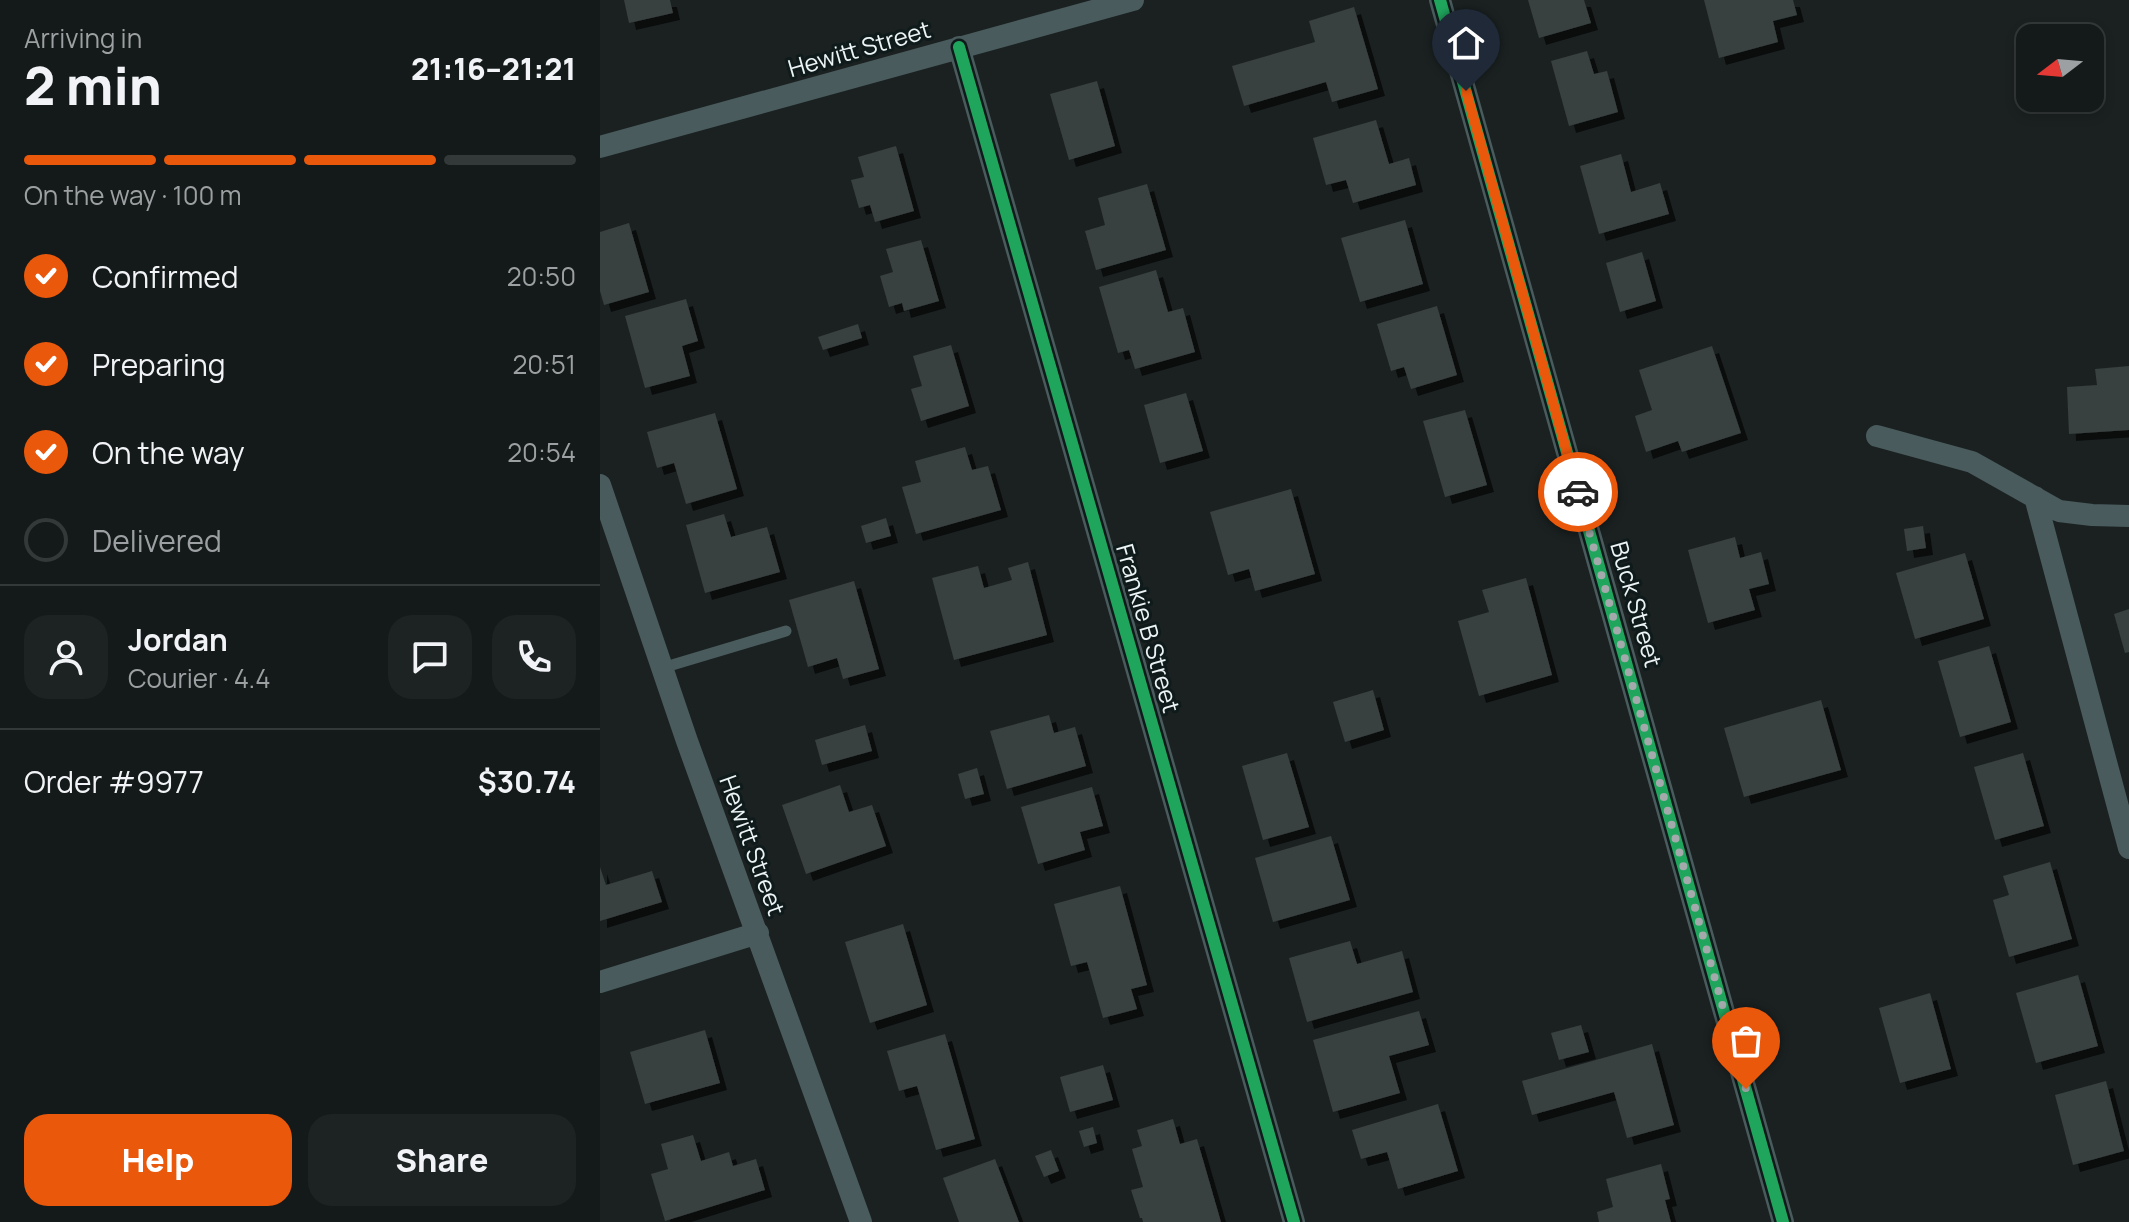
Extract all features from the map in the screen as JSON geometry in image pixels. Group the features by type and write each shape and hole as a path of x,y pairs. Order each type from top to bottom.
{"street":[{"name":"Hewitt Street","path":"600,147 1133,0"},
{"name":"Buck Street","path":"1440,0 1783,1222"},
{"name":"Frankie B Street","path":"959,47 1294,1222"},
{"path":"1877,436 1972,462 2059,511 2129,516"},
{"name":"Hewitt Street","path":"600,485 662,668 861,1222"},
{"path":"2035,497 2129,848"},
{"path":"600,982 758,933"}],"lane":[{"path":"662,668 786,631"}],"building":[{"path":"624,0 670,0 673,13 629,23"},
{"path":"1528,0 1584,0 1591,23 1539,38"},
{"path":"1704,0 1793,0 1797,15 1773,21 1778,42 1719,58"},
{"path":"1354,7 1378,89 1332,102 1326,82 1244,106 1232,66 1315,42 1309,21"},
{"path":"1587,51 1594,74 1607,71 1618,112 1569,126 1551,61"},
{"path":"1097,81 1115,146 1069,160 1050,94"},
{"path":"1376,120 1389,164 1409,158 1416,185 1353,203 1346,180 1326,185 1313,138"},
{"path":"896,146 914,211 875,222 870,205 859,208 851,180 864,177 858,157"},
{"path":"1621,154 1631,192 1660,183 1669,214 1599,234 1580,166"},
{"path":"1147,184 1166,250 1096,270 1085,231 1105,225 1098,198"},
{"path":"1405,220 1423,284 1360,302 1341,238"},
{"path":"629,223 649,292 604,305 600,291 600,232"},
{"path":"921,240 939,301 904,311 902,303 889,307 880,276 893,272 886,249"},
{"path":"1642,252 1656,301 1620,312 1606,263"},
{"path":"1156,270 1168,312 1183,308 1195,352 1135,369 1129,350 1118,353 1099,287"},
{"path":"686,299 698,341 682,346 690,376 645,388 625,316"},
{"path":"1437,306 1457,375 1411,389 1404,367 1391,371 1377,324"},
{"path":"858,324 862,338 823,350 818,337"},
{"path":"951,345 969,406 921,421 911,389 922,386 913,356"},
{"path":"1712,346 1741,433 1682,452 1678,441 1646,452 1635,416 1652,410 1639,370"},
{"path":"2129,366 2129,430 2069,434 2067,387 2097,385 2095,369"},
{"path":"1186,393 1203,451 1160,463 1144,405"},
{"path":"1465,410 1487,485 1445,497 1423,421"},
{"path":"715,413 737,489 686,504 674,463 657,468 647,432"},
{"path":"965,447 972,470 988,466 1001,510 916,534 902,487 921,482 915,461"},
{"path":"1291,489 1315,574 1255,591 1249,569 1228,575 1210,512"},
{"path":"724,514 731,537 767,527 780,572 705,593 686,525"},
{"path":"886,518 891,536 866,543 861,526"},
{"path":"1923,526 1926,548 1907,551 1904,529"},
{"path":"1735,537 1740,558 1761,552 1769,584 1749,589 1755,610 1708,623 1688,550"},
{"path":"1965,553 1984,619 1915,639 1896,573"},
{"path":"1028,562 1047,635 954,660 932,578 978,566 984,588 1012,580 1008,568"},
{"path":"1526,578 1552,675 1479,696 1458,621 1489,612 1482,590"},
{"path":"854,581 879,669 843,679 837,658 808,667 789,600"},
{"path":"2129,609 2129,652 2125,653 2114,614"},
{"path":"1989,646 2011,722 1960,737 1938,661"},
{"path":"1373,690 1384,730 1345,742 1333,702"},
{"path":"1821,700 1841,770 1744,797 1724,728"},
{"path":"1049,715 1054,733 1075,727 1086,766 1007,789 990,731"},
{"path":"865,725 872,751 822,765 815,740"},
{"path":"1287,753 1309,827 1263,840 1242,766"},
{"path":"2023,753 2044,826 1995,840 1974,767"},
{"path":"977,768 984,794 965,799 958,774"},
{"path":"840,785 849,812 872,805 886,846 806,874 782,805"},
{"path":"1092,787 1103,826 1080,832 1085,850 1038,864 1021,807"},
{"path":"1331,836 1350,900 1273,922 1255,858"},
{"path":"2050,862 2072,939 2009,957 1993,900 2009,895 2003,876"},
{"path":"600,867 606,885 652,871 662,902 600,921"},
{"path":"1120,886 1147,985 1131,989 1137,1009 1103,1018 1087,962 1071,966 1054,904"},
{"path":"903,924 927,1005 870,1023 845,942"},
{"path":"1350,941 1357,964 1402,951 1413,992 1307,1022 1289,958"},
{"path":"2078,975 2098,1046 2036,1063 2016,993"},
{"path":"1930,993 1951,1069 1900,1083 1879,1008"},
{"path":"1419,1011 1429,1045 1389,1056 1400,1093 1333,1112 1313,1040"},
{"path":"1581,1025 1589,1052 1559,1060 1551,1033"},
{"path":"705,1030 720,1083 645,1104 630,1052"},
{"path":"945,1034 975,1139 936,1150 917,1086 899,1091 887,1051"},
{"path":"1652,1044 1674,1125 1627,1138 1614,1092 1532,1115 1522,1081"},
{"path":"1103,1065 1113,1100 1070,1112 1060,1077"},
{"path":"2106,1081 2124,1151 2073,1165 2055,1095"},
{"path":"1438,1104 1458,1171 1398,1189 1387,1152 1361,1159 1352,1130"},
{"path":"1173,1119 1180,1144 1197,1139 1221,1222 1143,1222 1140,1218 1131,1190 1143,1187 1132,1149 1142,1146 1137,1130"},
{"path":"1093,1127 1097,1143 1084,1147 1079,1131"},
{"path":"693,1135 701,1161 729,1152 733,1166 756,1159 765,1190 665,1221 651,1174 668,1169 661,1144"},
{"path":"1051,1150 1059,1171 1044,1177 1035,1156"},
{"path":"995,1159 1019,1222 959,1222 943,1178"},
{"path":"1661,1164 1670,1199 1665,1200 1671,1222 1599,1222 1597,1212 1613,1207 1606,1179"}],"cycle path":[{"path":"1440,0 1783,1222"},
{"path":"959,47 1294,1222"}],"way so far":[{"path":"1578,492 1746,1089"}],"route":[{"path":"1466,91 1578,492"}]}
